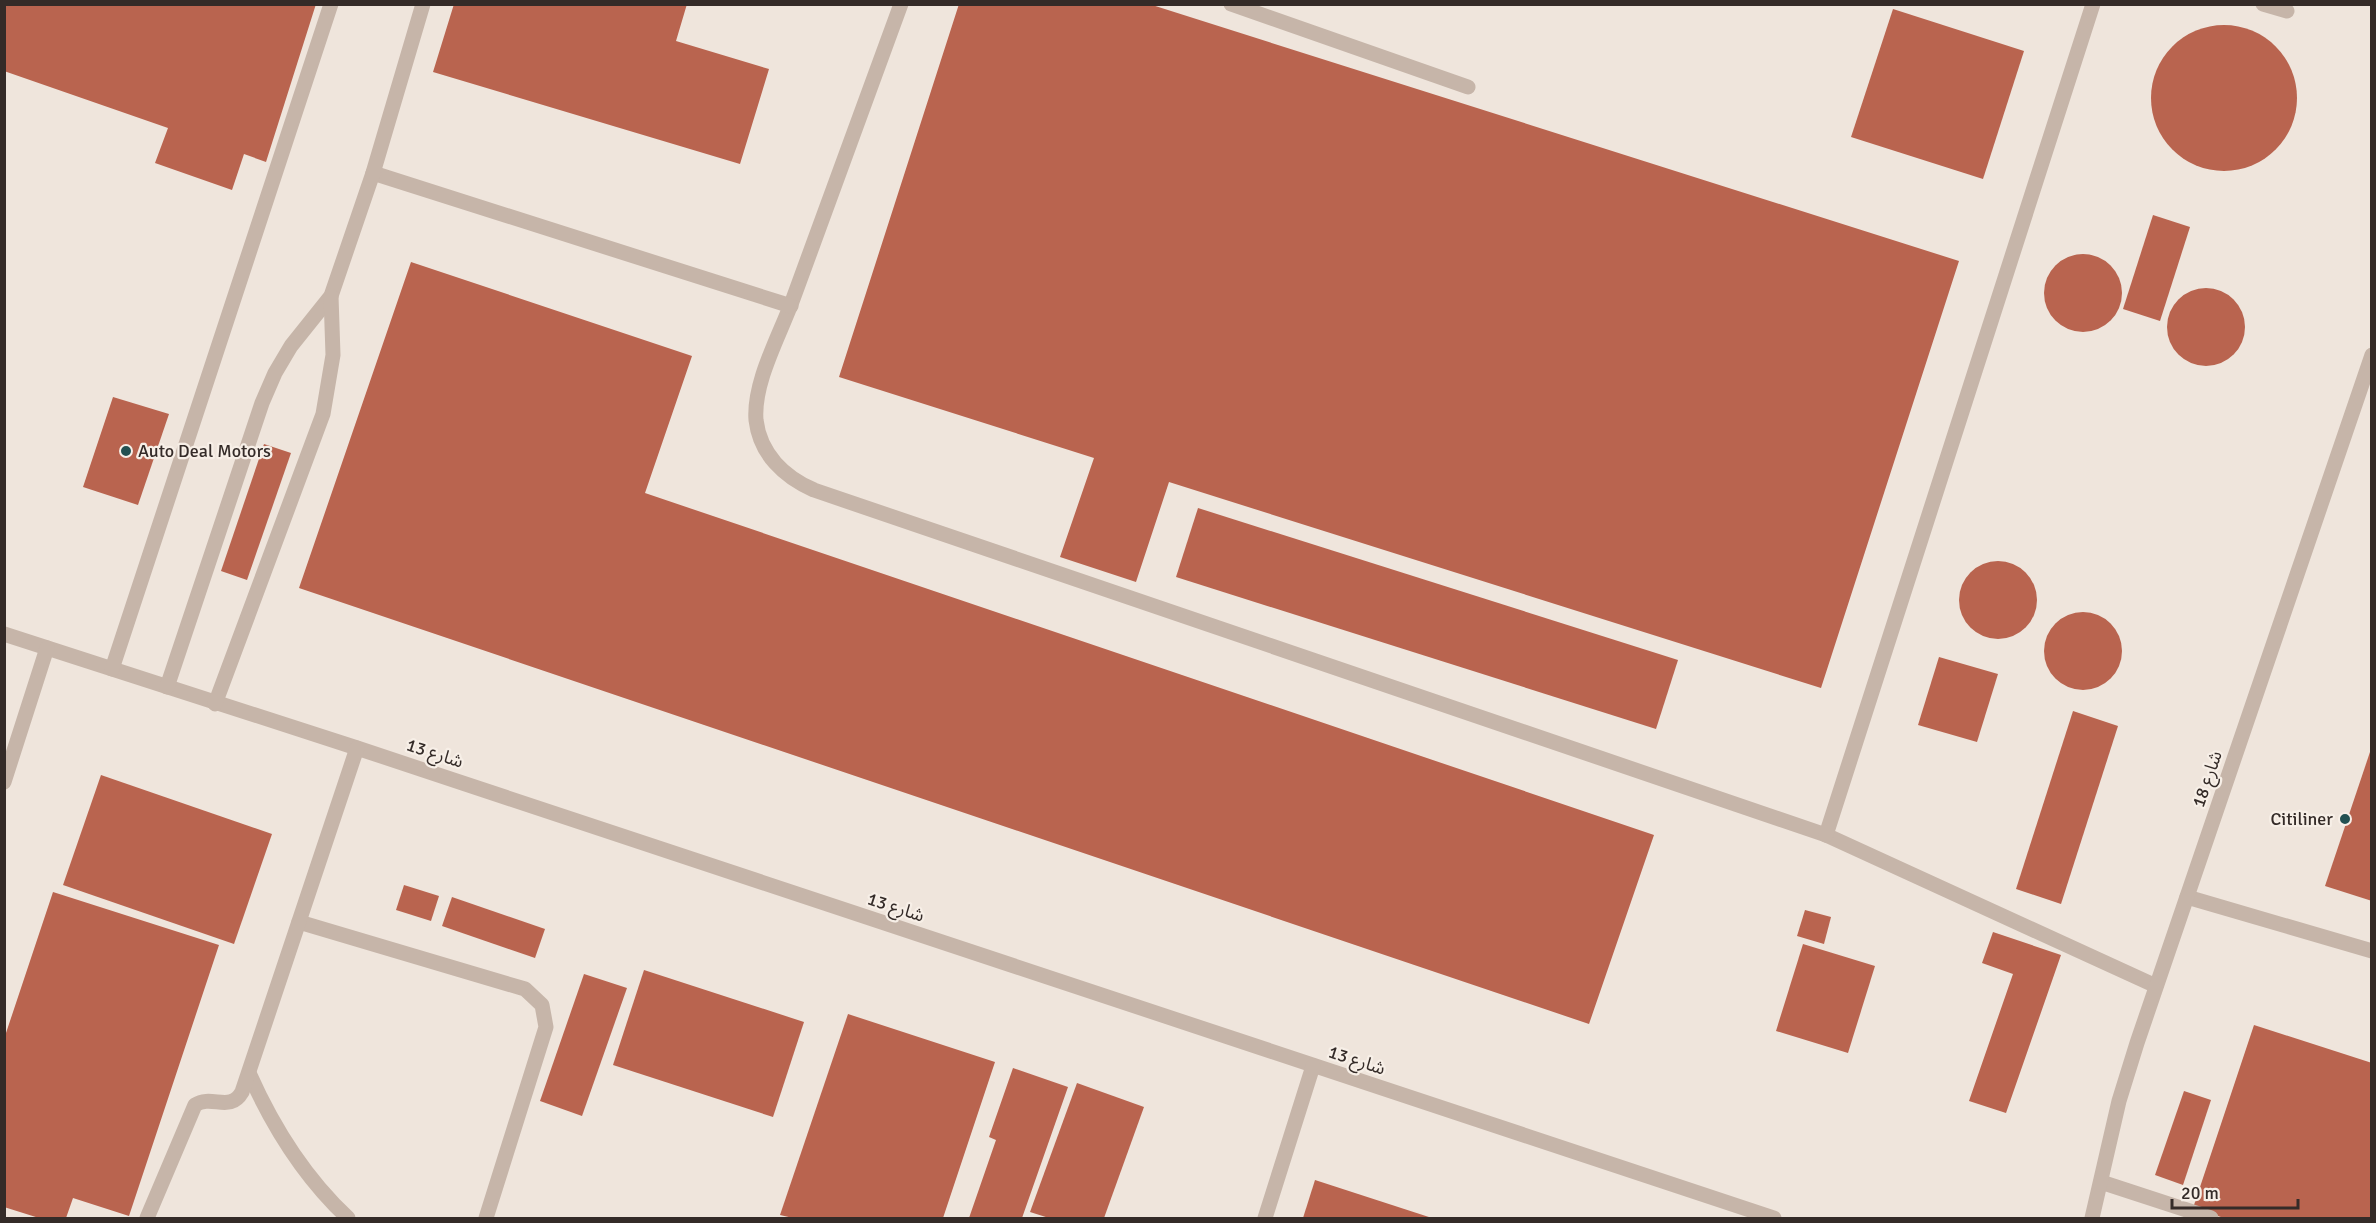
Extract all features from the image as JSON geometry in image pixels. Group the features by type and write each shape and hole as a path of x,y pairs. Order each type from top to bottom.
{"street":[{"path":"112,669 331,4"},
{"path":"167,687 262,403 275,373 291,346 331,296 373,173 423,4"},
{"path":"901,4 791,306 762,378 757,399 756,421 762,442 782,472 797,483 1826,835 2156,986"},
{"path":"1231,4 1468,87"},
{"path":"1826,835 2093,4"},
{"path":"2262,4 2287,11"},
{"path":"373,173 791,306"},
{"path":"216,704 323,414 333,355 331,296"},
{"name":"شارع 18","path":"2092,1218 2119,1101 2156,986 2372,356"},
{"name":"شارع 13","path":"4,634 357,748 1774,1218"},
{"path":"4,782 47,648"},
{"path":"147,1218 195,1105 210,1100 224,1104 232,1103 243,1092 357,748"},
{"path":"2187,897 2372,951"},
{"path":"299,922 525,990 542,1005 546,1027 486,1218"},
{"path":"1264,1218 1313,1066"},
{"path":"249,1073 266,1112 289,1148 314,1182 348,1218"},
{"path":"2101,1182 2211,1218"}],"building":[{"path":"4,4 316,4 266,162 244,154 232,190 155,163 168,128 4,71"},
{"path":"454,4 687,4 676,41 769,69 740,164 433,72"},
{"path":"959,4 1149,4 1959,261 1821,688 1169,482 1136,582 1060,557 1094,458 839,377"},
{"path":"1893,9 2024,51 1983,179 1851,137"},
{"path":"2224,25 2252,31 2275,47 2291,70 2297,98 2291,126 2275,149 2252,165 2224,171 2196,165 2173,149 2157,126 2151,98 2157,70 2173,47 2196,31"},
{"path":"2153,215 2190,227 2160,321 2123,309"},
{"path":"2083,254 2098,257 2110,266 2119,278 2122,293 2119,308 2110,320 2098,329 2083,332 2068,329 2056,320 2047,308 2044,293 2047,278 2056,266 2068,257"},
{"path":"411,262 692,356 645,493 1654,835 1589,1024 299,588"},
{"path":"2206,288 2221,291 2233,300 2242,312 2245,327 2242,342 2233,354 2221,363 2206,366 2191,363 2179,354 2170,342 2167,327 2170,312 2179,300 2191,291"},
{"name":"Auto Deal Motors","path":"113,397 169,414 138,505 83,487"},
{"path":"264,444 291,453 247,580 221,571"},
{"path":"1198,508 1678,660 1656,729 1176,577"},
{"path":"1998,561 2013,564 2025,573 2034,585 2037,600 2034,615 2025,627 2013,636 1998,639 1983,636 1971,627 1962,615 1959,600 1962,585 1971,573 1983,564"},
{"path":"2083,612 2098,615 2110,624 2119,636 2122,651 2119,666 2110,678 2098,687 2083,690 2068,687 2056,678 2047,666 2044,651 2047,636 2056,624 2068,615"},
{"path":"1939,657 1998,674 1977,742 1918,725"},
{"path":"2073,711 2118,726 2061,904 2016,889"},
{"path":"2372,750 2372,901 2325,886"},
{"path":"101,775 272,834 234,944 63,885"},
{"path":"404,885 439,896 431,921 396,910"},
{"path":"53,892 219,945 129,1216 73,1198 66,1218 39,1218 4,1207 4,1039"},
{"path":"452,897 545,929 535,958 442,926"},
{"path":"1805,910 1831,917 1824,944 1797,936"},
{"path":"1993,932 2061,955 2006,1113 1969,1101 2013,974 1982,963"},
{"path":"1803,944 1875,966 1848,1053 1776,1031"},
{"path":"644,970 804,1022 773,1117 613,1065"},
{"path":"584,974 627,988 582,1116 540,1101"},
{"path":"848,1014 995,1062 943,1218 793,1218 780,1215"},
{"path":"2254,1025 2372,1063 2372,1218 2224,1218 2193,1208"},
{"path":"1013,1068 1068,1087 1022,1218 969,1218 996,1140 989,1137"},
{"path":"1077,1083 1144,1107 1104,1218 1049,1218 1030,1212"},
{"path":"2184,1091 2211,1100 2183,1185 2155,1175"},
{"path":"1315,1180 1432,1218 1303,1218"}],"place":[{"name":"Auto Deal Motors","path":"126,451"},
{"name":"Citiliner","path":"2345,819"}]}
